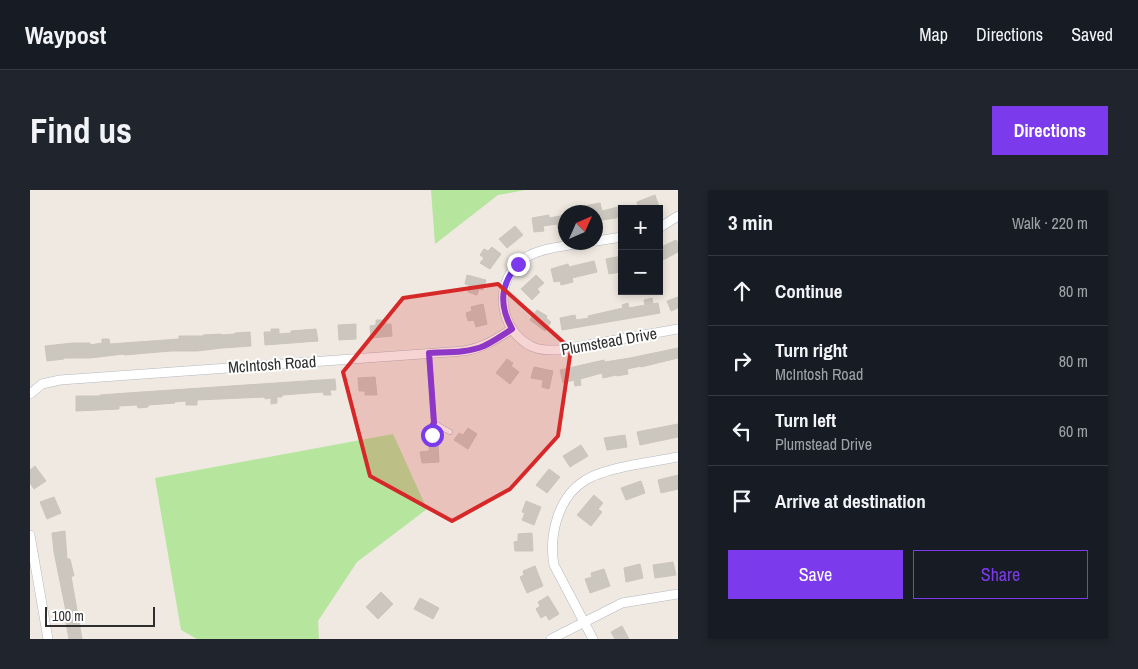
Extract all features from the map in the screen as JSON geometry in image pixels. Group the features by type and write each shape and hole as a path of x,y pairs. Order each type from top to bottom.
{"street":[{"path":"663,225 678,216"},
{"path":"603,240 618,237"},
{"path":"512,329 505,313 503,298 509,276 524,258 540,251 558,248"},
{"name":"Plumstead Drive","path":"512,329 535,348 551,350 678,329"},
{"name":"McIntosh Road","path":"30,394 42,384 60,380 464,351 490,343 512,329"},
{"path":"592,639 558,573 552,556 554,530 558,514 566,499 583,482 604,471 678,457"},
{"path":"30,535 48,639"},
{"path":"551,639 627,601 678,594"}],"lane":[{"path":"429,353 434,423 432,435"},
{"path":"434,423 450,432"}],"highlighted area":[{"path":"498,284 571,349 558,436 510,489 452,521 370,476 343,372 403,298"}],"green space":[{"path":"431,190 525,190 498,195 435,244"},
{"path":"393,434 427,509 357,562 318,621 319,639 197,639 181,630 155,478"}],"building":[{"path":"655,195 658,205 638,205 637,202"},
{"path":"618,207 618,218 603,220 603,211"},
{"path":"549,215 549,218 558,216 558,229 557,224 543,226 544,231 534,232 532,218"},
{"path":"515,226 523,235 507,248 499,239"},
{"path":"676,240 678,252 663,260 663,246"},
{"path":"492,247 501,254 490,269 480,263 484,258 480,255 484,249 488,251"},
{"path":"618,257 618,272 609,274 606,259"},
{"path":"594,261 597,272 572,278 573,282 561,285 560,281 554,282 551,269 568,264 569,267"},
{"path":"467,275 486,280 483,290 479,289 477,295 468,292 469,285 465,284"},
{"path":"536,275 544,283 537,289 540,292 532,300 521,289"},
{"path":"678,297 678,308 671,311 667,301"},
{"path":"652,298 653,304 658,303 660,313 562,330 560,318 575,315 576,320 589,318 588,316 623,308 622,305 628,303 629,308 645,305 644,300"},
{"path":"483,304 487,324 476,327 474,320 468,321 466,313 472,311 471,307"},
{"path":"537,310 547,316 546,318 551,322 545,331 530,320"},
{"path":"376,320 385,320 385,324 391,324 392,336 371,338 370,326 376,325"},
{"path":"356,324 356,339 339,340 338,325"},
{"path":"271,329 279,329 279,334 316,329 318,341 265,345 264,332 271,332"},
{"path":"250,332 251,346 197,351 64,358 47,361 45,346 73,343 90,343 90,345 102,343 102,339 109,339 110,344 179,339 179,336"},
{"path":"678,348 678,358 627,369 628,374 603,378 602,373 580,379 581,385 575,386 574,380 563,383 560,370 604,360 605,362 630,358"},
{"path":"507,359 513,363 511,366 519,372 510,384 496,373"},
{"path":"534,367 553,371 549,389 542,387 543,380 531,378"},
{"path":"375,377 377,395 365,395 365,391 359,391 358,378"},
{"path":"335,379 336,390 330,390 331,395 324,395 323,392 282,395 282,397 277,397 277,403 271,404 271,398 265,399 265,397 197,400 197,405 186,405 186,401 148,405 148,407 138,408 137,405 119,406 119,409 76,411 76,396 100,396"},
{"path":"678,424 678,437 640,445 637,432"},
{"path":"468,428 477,434 468,449 454,440 459,433 463,435"},
{"path":"625,435 627,447 607,450 604,438"},
{"path":"438,445 439,462 422,463 420,452 429,451 429,446"},
{"path":"581,445 588,456 570,467 563,456"},
{"path":"35,466 46,481 34,489 30,483 30,470"},
{"path":"549,469 560,477 547,493 536,485"},
{"path":"678,475 678,489 661,493 658,480"},
{"path":"641,481 645,493 626,500 621,488"},
{"path":"594,495 603,503 598,509 602,512 591,526 577,515"},
{"path":"54,497 61,513 47,519 40,502"},
{"path":"526,501 541,507 534,525 522,520 525,513 522,512"},
{"path":"65,531 67,559 70,559 74,576 71,576 82,639 69,639 64,612 66,611 54,552 52,533"},
{"path":"532,533 533,551 515,551 514,542 518,541 518,534"},
{"path":"673,562 676,575 655,578 653,565"},
{"path":"640,564 643,578 626,582 624,568"},
{"path":"535,566 543,586 527,593 520,577 524,575 523,571"},
{"path":"604,569 610,586 590,593 585,579 592,577 591,573"},
{"path":"381,592 393,604 378,619 366,607"},
{"path":"548,596 559,614 549,620 546,615 541,618 536,609 540,606 538,602"},
{"path":"420,598 439,608 433,619 414,609"},
{"path":"622,626 629,639 615,639 611,632"}],"route":[{"path":"432,435 434,423 429,353 464,351 478,348 512,329 505,313 503,298 509,276 518,264"}]}
